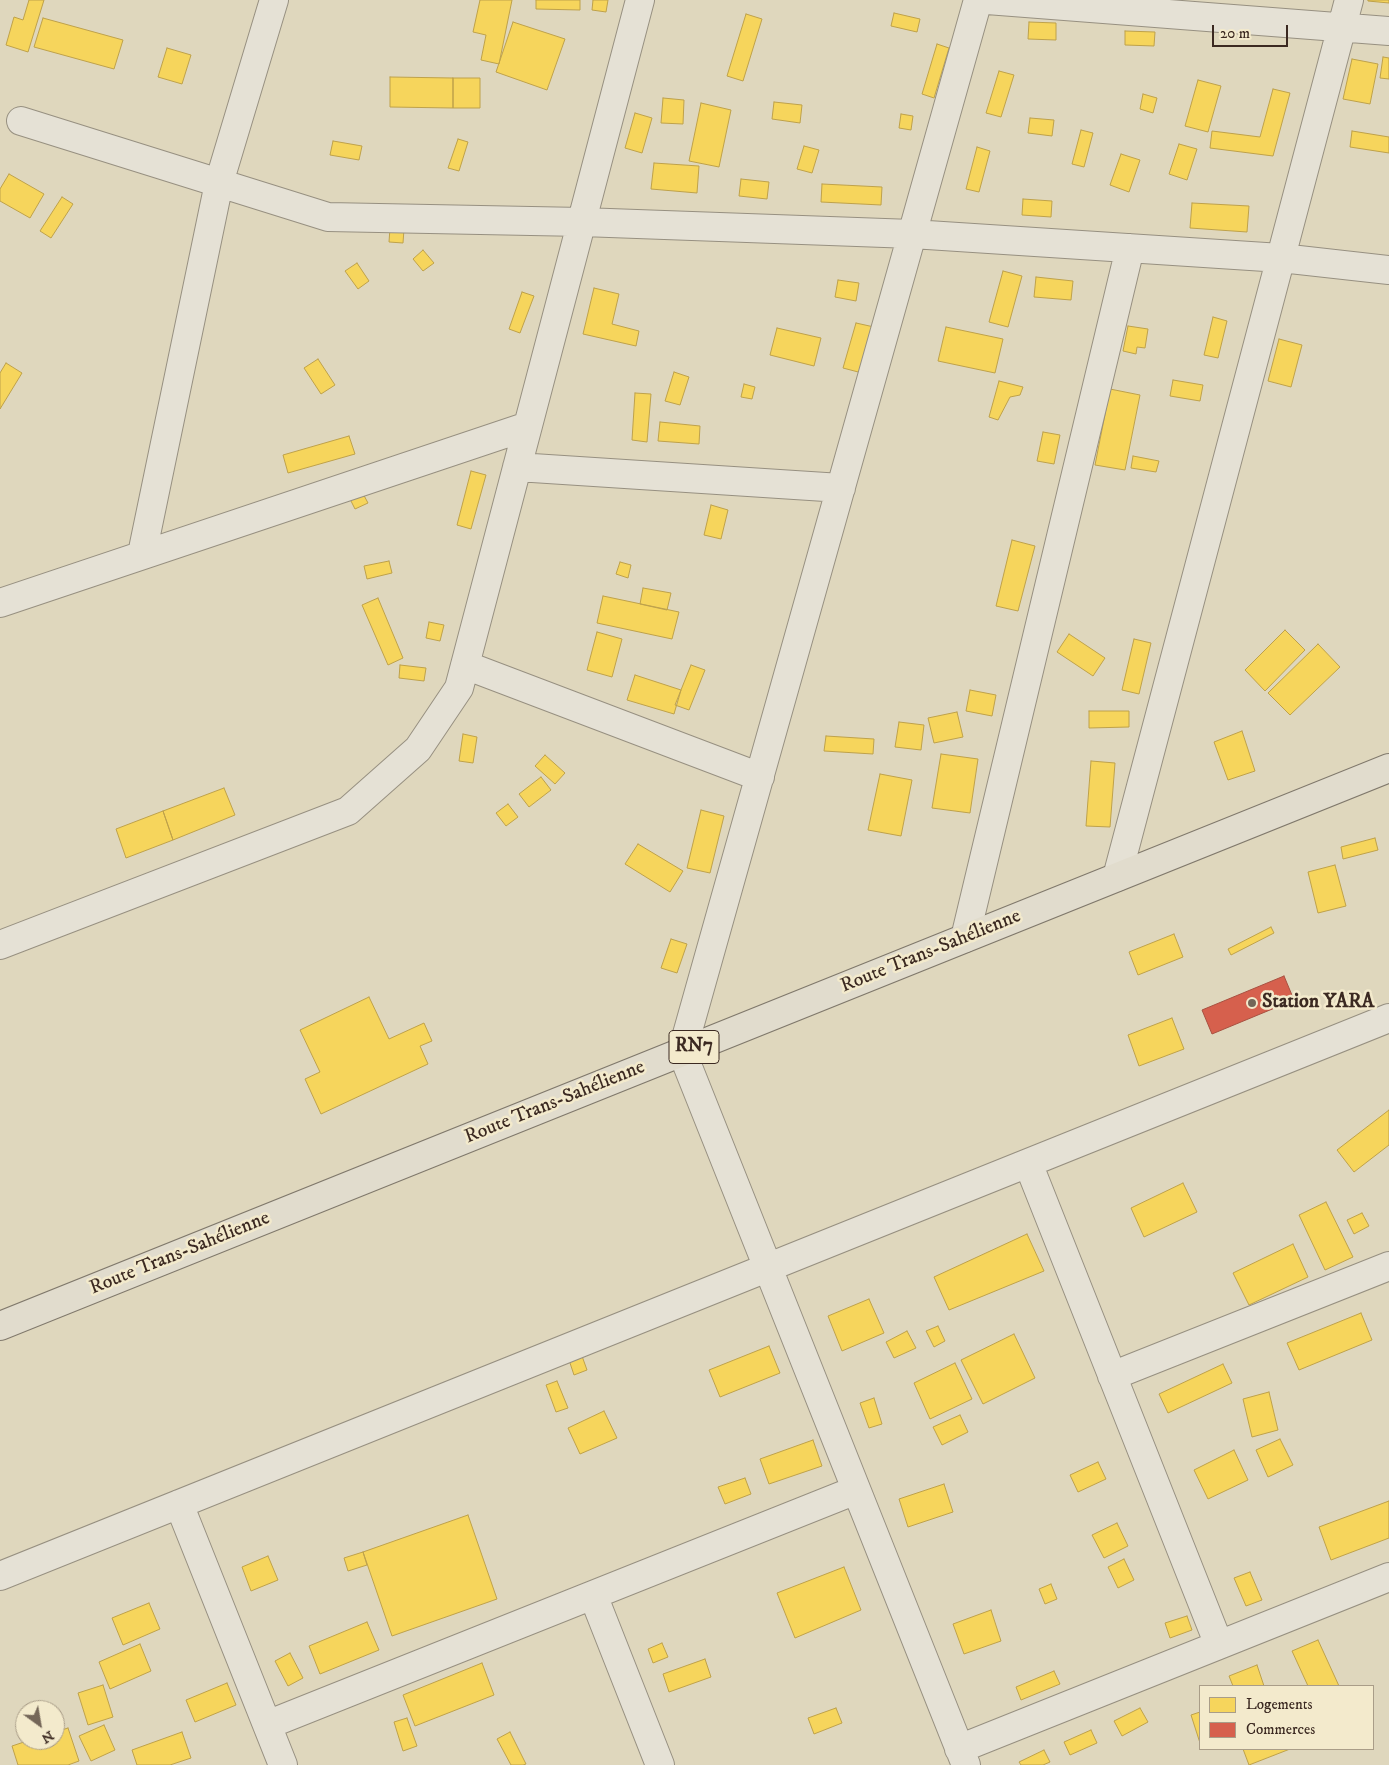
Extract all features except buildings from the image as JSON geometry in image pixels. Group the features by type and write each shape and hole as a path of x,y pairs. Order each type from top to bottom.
{"highway":[{"name":"Route Trans-Sahélienne","path":"0,1326 1389,768"}],"street":[{"path":"142,554 219,183 274,0"},
{"path":"0,945 348,811 418,749 459,688 640,0"},
{"path":"978,0 682,1052 963,1757 1219,1645 1389,1577"},
{"path":"987,0 1345,13 1389,31"},
{"path":"1117,877 1345,13"},
{"path":"20,121 328,218 582,222 912,234 1280,258 1389,270"},
{"path":"965,938 1130,248"},
{"path":"2,598 142,554 528,426"},
{"path":"517,467 841,488"},
{"path":"465,665 760,777"},
{"path":"0,1576 1389,1018"},
{"path":"1028,1163 1219,1645"},
{"path":"1112,1376 1389,1266"},
{"path":"267,1725 856,1490"},
{"path":"179,1504 283,1765"},
{"path":"593,1595 660,1765"}],"place":[{"name":"Station YARA","path":"1252,1003"}]}
